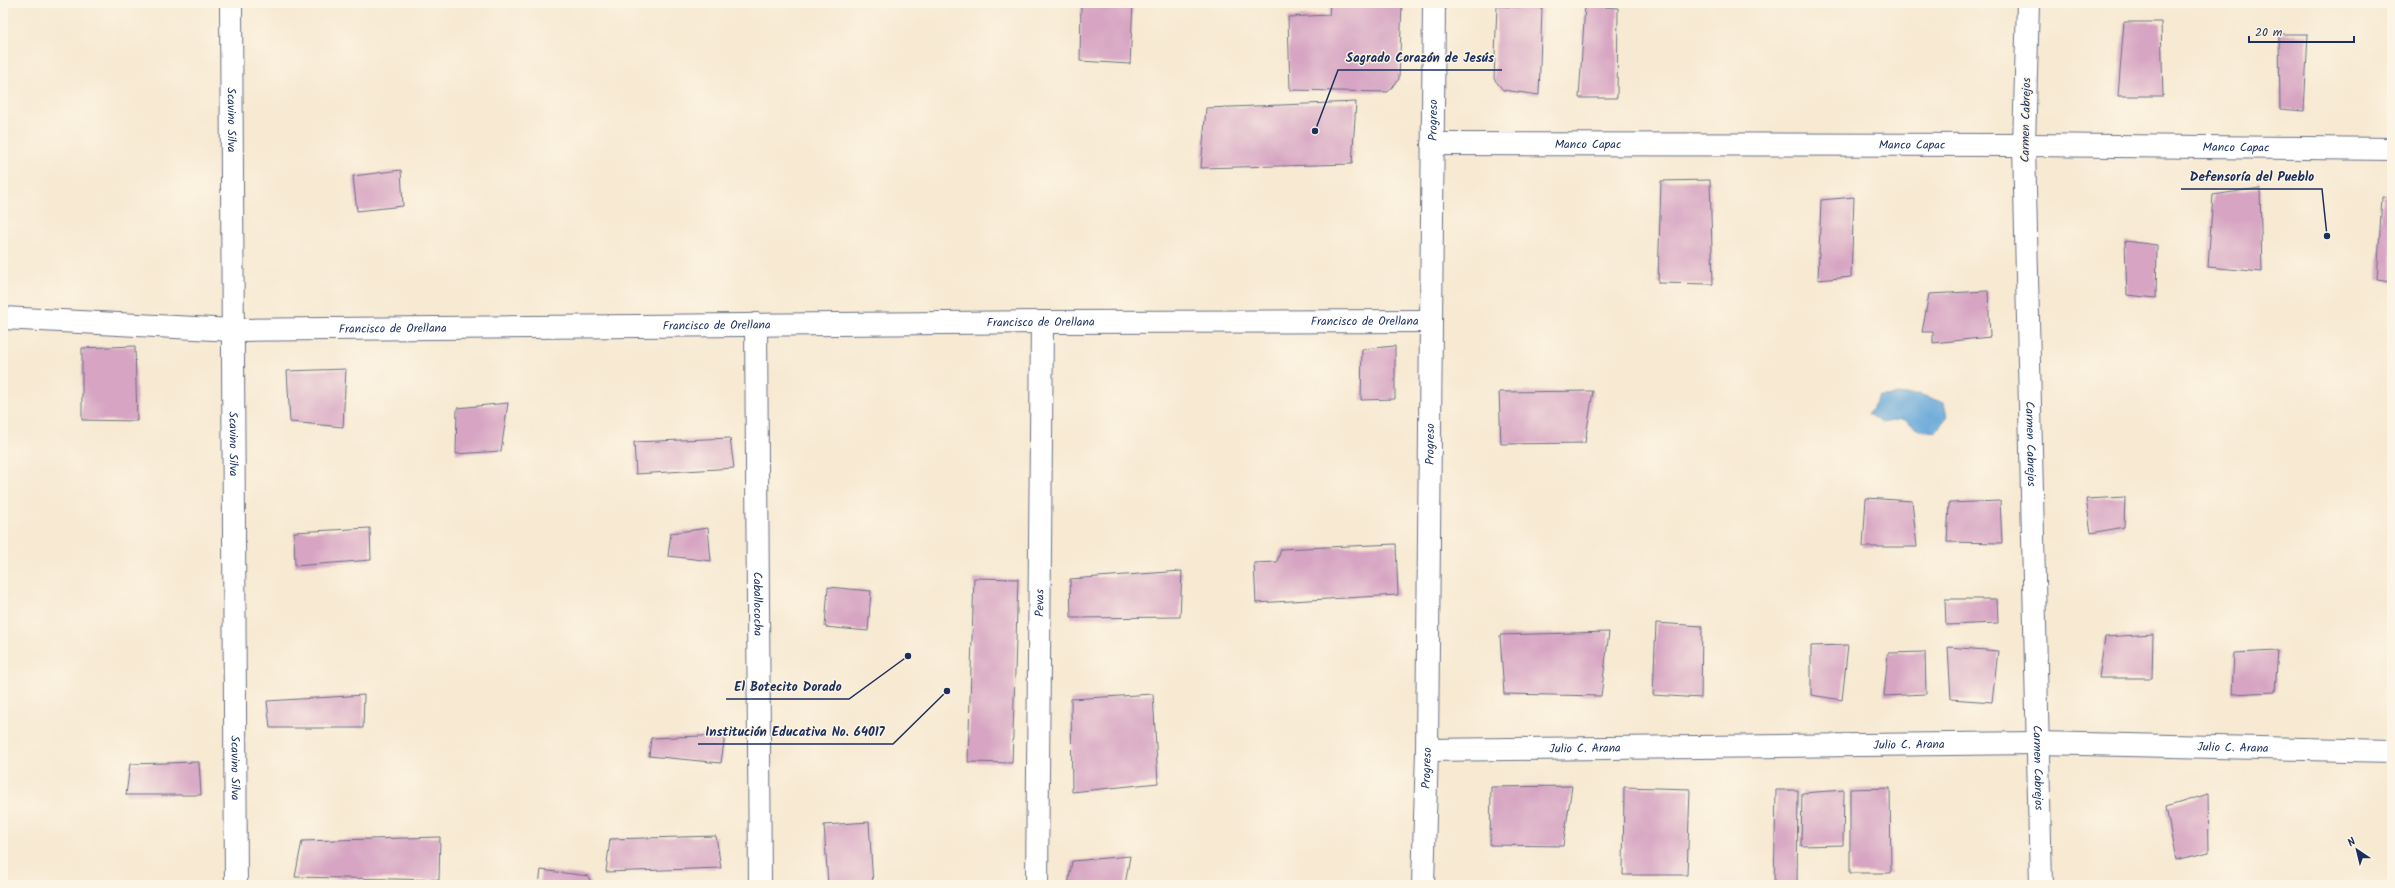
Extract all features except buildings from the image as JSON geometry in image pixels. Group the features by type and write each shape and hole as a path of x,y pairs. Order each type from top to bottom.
{"street":[{"name":"Scavino Silva","path":"231,3 236,885"},
{"name":"Progreso","path":"1423,885 1427,750 1434,3"},
{"name":"Carmen Cabrejos","path":"2028,3 2024,145 2041,885"},
{"name":"Manco Capac","path":"1432,144 2024,145 2392,149"},
{"name":"Francisco de Orellana","path":"3,318 233,330 756,324 1430,321"},
{"name":"Pevas","path":"1037,885 1042,322"},
{"name":"Caballococha","path":"756,324 760,885"},
{"name":"Julio C. Arana","path":"1427,750 2038,743 2392,751"}],"water":[{"path":"1919,394 1944,403 1947,417 1935,432 1921,430 1902,419 1882,423 1868,414 1880,396"}],"place":[{"name":"Sagrado Corazón de Jesús","path":"1315,131"},
{"name":"Defensoría del Pueblo","path":"2327,236"},
{"name":"El Botecito Dorado","path":"908,656"},
{"name":"Institución Educativa No. 64017","path":"947,691"}]}
